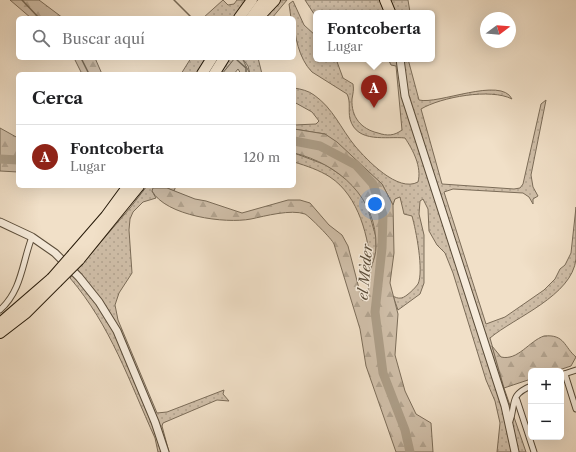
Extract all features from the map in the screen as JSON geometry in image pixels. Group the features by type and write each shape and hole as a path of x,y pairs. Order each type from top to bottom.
{"highway":[{"path":"240,16 252,0"},
{"path":"252,16 264,0"},
{"path":"260,16 275,0"},
{"path":"203,72 211,60"},
{"path":"215,72 223,60"},
{"path":"76,257 127,188"},
{"path":"0,333 26,313 137,188"},
{"path":"0,323 54,280"}],"street":[{"path":"400,62 405,96 510,421 515,451"},
{"path":"0,222 32,237 55,253 79,277 99,302 117,331 155,422 165,452"},
{"path":"0,310 9,302 19,285 32,237"},
{"path":"564,375 576,370"},
{"path":"564,378 576,409"},
{"path":"510,421 512,402 516,396 528,387"},
{"path":"516,400 534,452"}],"green space":[{"path":"10,0 39,0 60,16 29,16"},
{"path":"223,0 228,5 234,4 237,0 287,0 274,16 205,16"},
{"path":"305,0 408,0 410,10 313,10 313,12"},
{"path":"293,1 304,25 313,33 313,62 337,62 343,78 353,84 353,111 358,121 367,129 384,135 390,135 402,130 396,66 391,65 390,62 409,62 419,100 440,99 468,93 496,90 506,93 512,99 492,94 466,95 441,101 421,109 442,184 514,189 520,188 523,184 541,104 546,100 531,175 533,187 538,196 533,199 533,204 529,197 523,193 453,189 444,192 486,324 505,317 544,290 555,279 571,253 576,207 576,259 572,272 554,295 490,338 504,388 526,452 497,452 500,423 495,401 486,380 453,273 445,253 437,245 429,231 428,209 423,199 420,201 419,214 424,235 424,283 420,294 398,310 393,296 400,298 405,296 418,284 420,278 419,250 412,216 404,214 400,197 395,199 393,205 382,184 325,134 296,129 296,125 316,124 319,121 312,112 296,103 296,88 310,92 321,100 332,112 355,146 367,159 384,173 401,183 410,184 418,182 418,165 414,153 405,138 373,137 359,132 354,127 350,119 349,100 347,94 312,72 307,67 298,46 296,37 296,16 291,16 289,4"},
{"path":"75,60 96,60 101,72 81,72"},
{"path":"190,60 233,60 224,72 182,72"},
{"path":"233,60 243,60 249,72 240,72 238,69 236,72 224,72"},
{"path":"244,60 258,60 262,72 250,72 248,66"},
{"path":"0,128 16,137 16,172 0,171"},
{"path":"296,129 325,134 337,142 382,184 393,205 394,253 390,283 398,314 395,355 405,391 416,414 431,423 433,452 396,452 366,366 360,329 334,244 311,219 305,214 293,212 240,220 212,219 183,212 170,207 159,200 152,191 153,188 167,188 195,199 206,201 242,213 288,200 300,200 310,203 329,225 342,235 348,246 362,300 366,301 368,298 369,277 376,249 375,229 370,213 352,186 340,175 326,165 296,154"},
{"path":"296,154 326,165 345,178 362,195 367,206 376,237 376,253 371,270 365,232 355,206 340,185 330,177 313,168 296,163"},
{"path":"145,188 167,188 152,191 156,198 143,202 133,212 130,219 129,230 132,273 119,293 115,305 118,320 157,413 167,412 224,390 223,394 229,401 217,400 163,423 162,426 169,452 158,452 155,438 108,335 97,315 70,278"},
{"path":"167,188 175,188 174,191"},
{"path":"544,336 551,336 560,339 576,357 571,366 564,368 528,368 528,380 504,388 492,346 501,357 507,357 513,356"}],"waterway":[{"path":"22,0 37,16"},
{"path":"174,0 190,16"},
{"path":"82,60 88,72"},
{"path":"237,60 246,68 246,72"},
{"name":"el Mèder","path":"296,141 320,146 356,165 373,184 383,215 382,248 375,312 383,373 405,430 410,452"},
{"name":"el Mèder","path":"0,159 16,160"}],"place":[{"name":"Fontcoberta","path":"374,108"}]}
